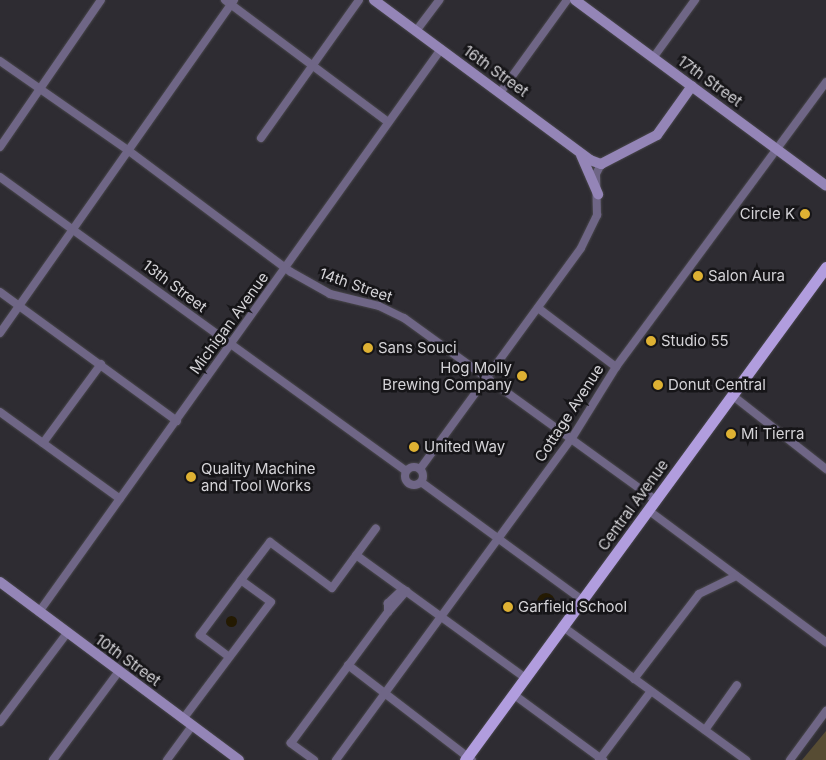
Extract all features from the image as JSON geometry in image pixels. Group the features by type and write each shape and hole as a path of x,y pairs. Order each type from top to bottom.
{"main road":[{"name":"Central Avenue","path":"468,759 562,626 826,268"}],"street":[{"path":"0,147 101,0"},
{"path":"261,138 359,0"},
{"name":"16th Street","path":"374,0 578,150 601,164"},
{"path":"416,31 439,0"},
{"path":"500,93 567,0"},
{"name":"17th Street","path":"575,0 826,186"},
{"path":"653,58 695,0"},
{"path":"0,333 129,151 230,1 388,122"},
{"name":"Michigan Avenue","path":"39,612 441,49"},
{"name":"14th Street","path":"0,61 129,151 286,267 330,294 397,314 488,377 655,500"},
{"name":"Cottage Avenue","path":"336,760 572,438 616,367 826,82"},
{"path":"420,469 591,232 597,215 598,194 596,174 601,164 657,135 692,86"},
{"path":"578,150 598,194"},
{"name":"13th Street","path":"0,177 74,228 406,471"},
{"path":"0,292 177,421"},
{"path":"538,308 616,367"},
{"path":"43,443 101,364"},
{"path":"732,395 826,469"},
{"path":"0,412 120,499"},
{"path":"414,467 420,469 423,475 421,482 409,485 405,480 406,471 414,467"},
{"path":"421,482 582,600"},
{"path":"648,510 826,642"},
{"path":"229,657 200,635 270,542 332,588 376,528"},
{"path":"356,555 525,678"},
{"path":"634,679 699,594 736,576"},
{"path":"183,719 271,602 241,580"},
{"name":"10th Street","path":"0,582 239,760"},
{"path":"314,760 291,743 388,612 388,603 405,590"},
{"path":"562,626 705,730 740,758"},
{"path":"0,722 67,633"},
{"path":"348,665 468,759"},
{"path":"53,760 118,671"},
{"path":"705,730 737,685"},
{"path":"513,694 601,759 651,691"},
{"path":"790,760 826,711"},
{"path":"167,760 192,726"}],"shaded area":[{"path":"542,593 550,593 555,598 553,609 542,611 537,606 537,598"},
{"path":"231,615 237,621 231,627 225,621"},
{"path":"826,731 826,760 802,760"}],"place":[{"name":"Circle K","path":"805,214"},
{"name":"Salon Aura","path":"698,276"},
{"name":"Studio 55","path":"651,341"},
{"name":"Sans Souci","path":"368,348"},
{"name":"Hog Molly Brewing Company","path":"522,376"},
{"name":"Donut Central","path":"658,385"},
{"name":"Mi Tierra","path":"731,434"},
{"name":"United Way","path":"414,447"},
{"name":"Quality Machine and Tool Works","path":"191,477"},
{"name":"Garfield School","path":"508,607"}]}
